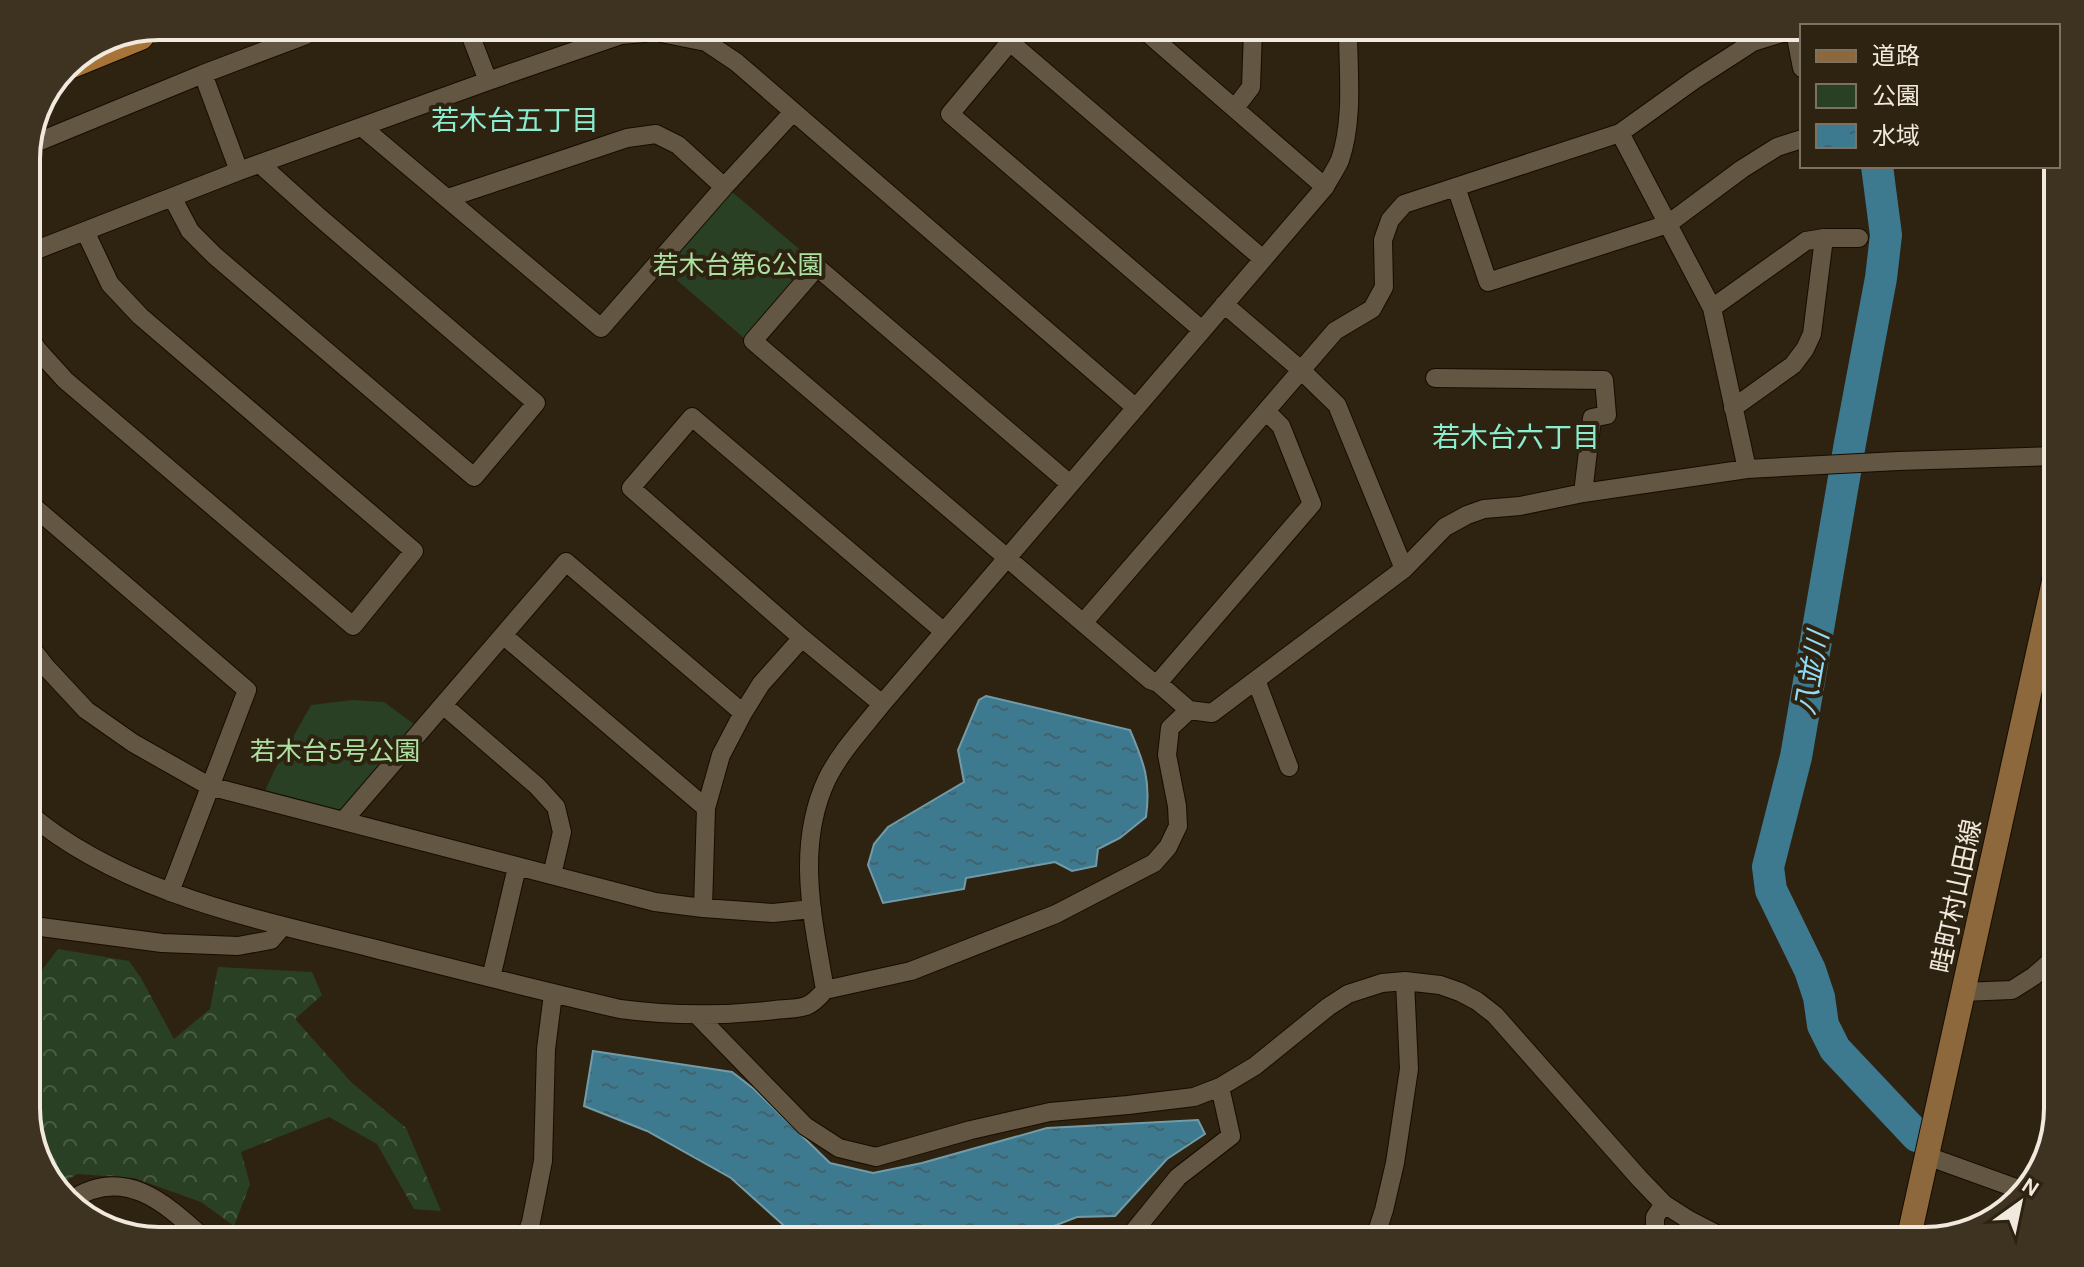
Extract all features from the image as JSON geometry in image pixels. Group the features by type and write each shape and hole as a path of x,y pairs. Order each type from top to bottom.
{"main road":[{"name":"畦町村山田線","path":"1911,1227 2044,626"}],"street":[{"path":"42,140 293,40"},
{"path":"472,40 488,81"},
{"path":"40,249 239,171 607,40"},
{"path":"696,40 706,42 736,62 1136,408"},
{"path":"1156,40 1325,187"},
{"path":"1235,108 1251,87 1253,40"},
{"path":"825,990 808,875 809,840 828,777 843,752 943,631 1325,187 1339,161 1347,126 1348,40"},
{"path":"1083,623 1335,331 1372,309 1384,287 1383,240 1390,220 1404,204 1620,133 1694,80 1760,40"},
{"path":"1202,330 950,114 1010,42 1263,259"},
{"path":"203,74 239,171"},
{"path":"362,127 601,328 793,112"},
{"path":"1620,133 1712,308 1747,469"},
{"path":"448,198 627,138 656,134 678,145 724,187"},
{"path":"1456,187 1488,282 1668,224 1742,169 1777,147 1800,140"},
{"path":"172,197 190,231 215,256 474,477 536,403 260,164"},
{"path":"40,352 65,380 353,626 414,551 140,316 110,284 85,231"},
{"path":"1733,408 1793,365 1805,349 1812,334 1824,238"},
{"path":"1712,308 1806,241 1859,238"},
{"path":"1070,484 817,267 753,341 1150,680 1158,683 1189,710 1212,713 1404,569 1445,527 1484,509 1520,506 1583,493 1747,469 2044,456"},
{"path":"1224,304 1337,405 1404,569"},
{"path":"1435,378 1604,380 1607,415 1592,418 1583,493"},
{"path":"1158,683 1312,504 1281,426 1266,411"},
{"path":"882,704 631,488 692,417 943,631"},
{"path":"40,512 247,690 170,892"},
{"path":"344,820 566,562 743,713"},
{"path":"503,635 706,808"},
{"path":"703,908 706,808 721,755 761,684 802,638"},
{"path":"40,659 86,710 133,743 209,786 655,902 773,913 812,909"},
{"path":"1256,680 1289,767"},
{"path":"443,705 537,786 556,807 562,832 552,875"},
{"path":"40,821 107,864 170,892 283,926 620,1009 697,1015 753,1012 807,1006 825,990 925,966 1056,914 1154,863 1168,847 1178,826 1167,755 1170,728 1189,710"},
{"path":"491,978 517,867"},
{"path":"40,927 162,943 238,946 271,940 283,926"},
{"path":"1963,992 2012,990 2044,967"},
{"path":"697,1015 805,1126 839,1148 876,1157 1050,1112 1194,1097 1220,1087 1255,1066 1348,994 1382,983 1405,981 1440,985 1477,1001 1495,1015 1664,1204 1703,1227"},
{"path":"1379,1227 1395,1163 1409,1069 1405,981"},
{"path":"529,1227 543,1161 546,1049 553,994"},
{"path":"1137,1227 1178,1177 1231,1136 1220,1087"},
{"path":"1927,1156 1980,1175"},
{"path":"78,1196 95,1187 130,1188 164,1204 191,1227"},
{"path":"1655,1227 1655,1217 1664,1204"}],"green space":[{"name":"若木台第6公園","path":"731,191 812,260 744,338 664,269"},
{"name":"若木台5号公園","path":"353,700 384,702 415,725 344,808 336,810 265,791 311,705"},
{"path":"58,949 129,961 174,1039 210,1009 218,967 312,972 322,995 295,1019 351,1082 406,1128 441,1211 414,1209 377,1144 329,1117 241,1152 250,1184 234,1226 201,1202 134,1178 77,1174 65,1181 46,1146 40,1116 40,973"}],"water":[{"path":"986,696 1130,730 1145,772 1148,792 1146,817 1120,838 1098,849 1096,866 1072,871 1055,862 966,878 964,889 883,903 868,865 874,844 888,827 964,782 958,750 979,700"},
{"path":"593,1051 732,1072 754,1089 830,1163 873,1173 922,1163 1047,1128 1198,1120 1205,1134 1167,1159 1115,1216 1077,1217 1051,1227 785,1227 731,1178 647,1131 584,1106"}],"waterway":[{"name":"八並川","path":"1877,168 1886,235 1881,278 1796,757 1768,867 1771,890 1810,970 1819,997 1823,1025 1835,1049 1917,1136"}],"district":[{"name":"若木台五丁目","path":"515,120"},
{"name":"若木台六丁目","path":"1516,437"}]}
